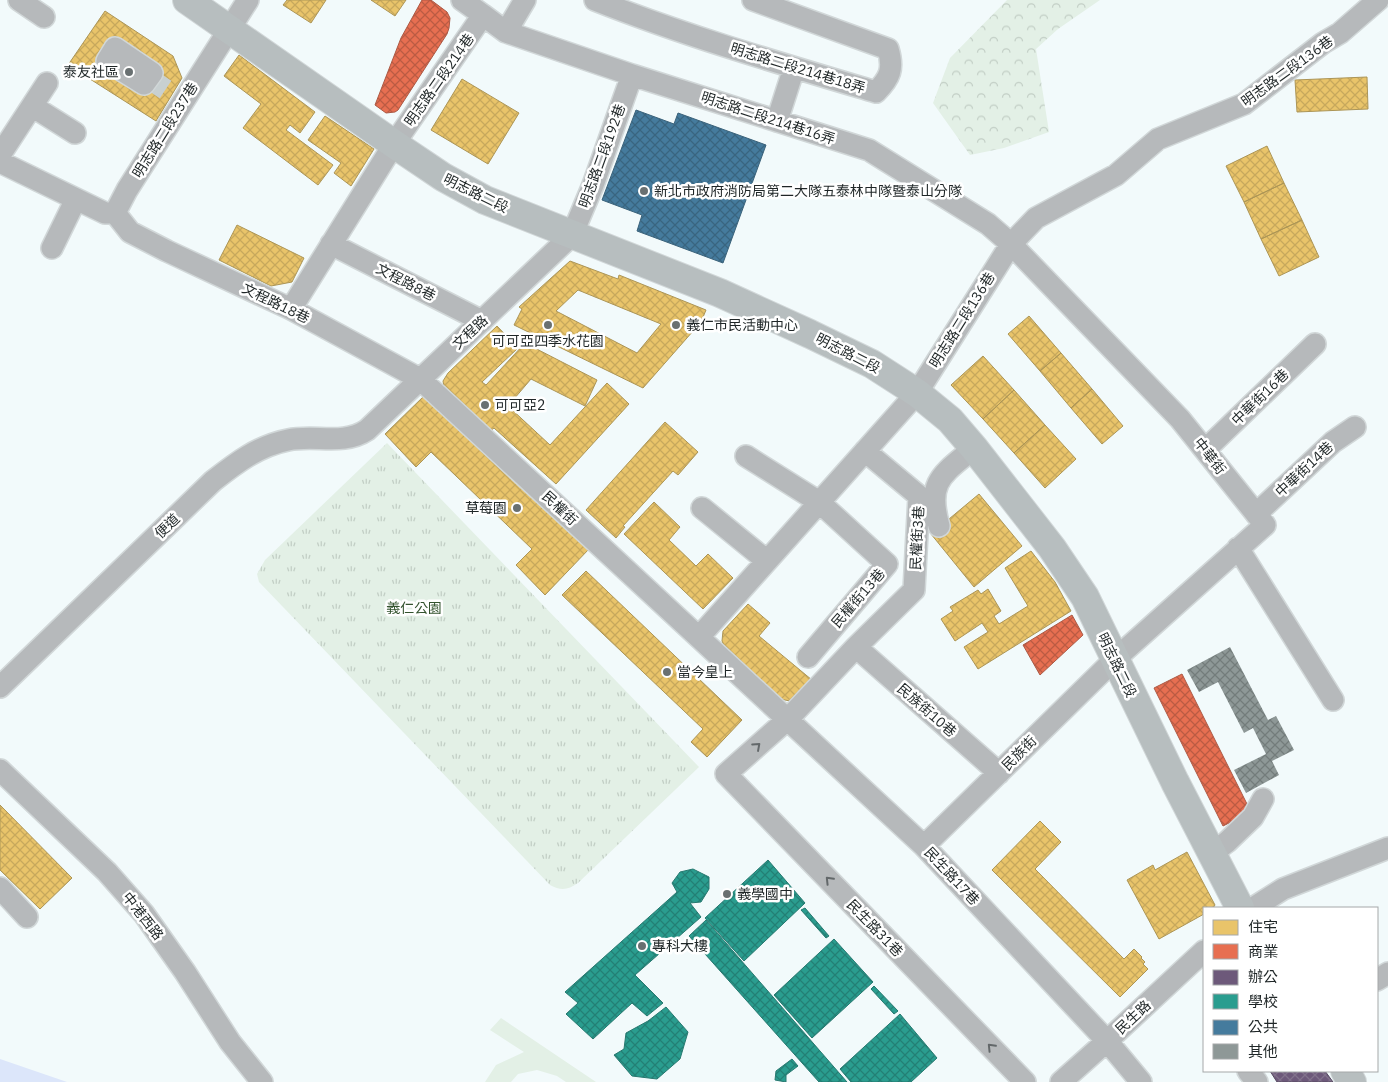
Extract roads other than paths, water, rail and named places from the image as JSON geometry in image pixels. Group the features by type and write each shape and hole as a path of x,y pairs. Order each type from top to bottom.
{"main road":[{"name":"明志路二段","path":"187,0 443,177 486,200 720,293 802,330 872,364 916,392 950,420 1052,548 1079,589 1211,854 1239,907"}],"street":[{"path":"19,0 44,17"},
{"name":"明志路二段237巷","path":"115,213 127,190 248,0"},
{"path":"462,0 506,32 525,0"},
{"name":"明志路二段214巷18弄","path":"595,0 630,14 794,68 876,92 887,81 892,62 888,49 753,0"},
{"name":"明志路二段136巷","path":"916,392 1010,244 1036,218 1116,175 1158,139 1244,104 1323,43 1340,33 1378,0"},
{"name":"明志路二段214巷","path":"291,309 394,144 483,15"},
{"name":"明志路二段214巷16弄","path":"506,32 632,76 869,150 988,224 1010,244"},
{"path":"777,121 794,68"},
{"name":"明志路二段192巷","path":"572,235 593,185 632,76"},
{"path":"0,155 47,83"},
{"path":"32,106 75,133"},
{"path":"0,162 105,213 115,213"},
{"path":"52,248 76,199"},
{"name":"文程路18巷","path":"115,213 130,232 291,309 420,379"},
{"name":"文程路","path":"367,430 572,235"},
{"name":"文程路8巷","path":"331,244 482,321"},
{"name":"中華街","path":"1010,244 1180,418 1256,514"},
{"name":"中華街16巷","path":"1205,450 1315,344"},
{"name":"民權街","path":"420,379 788,719"},
{"path":"699,637 916,392"},
{"name":"中華街14巷","path":"1256,514 1333,442 1355,427"},
{"name":"便道","path":"0,687 213,481 240,460 266,446 290,440 347,439 358,436 367,430"},
{"path":"939,526 934,494 942,476 974,448"},
{"name":"民權街3巷","path":"856,647 914,590 919,496 865,451"},
{"path":"746,456 819,502"},
{"name":"民權街13巷","path":"808,657 887,564 819,502"},
{"path":"702,508 767,561"},
{"path":"1114,660 1265,525 1256,514"},
{"path":"1238,548 1333,700"},
{"path":"788,719 856,647"},
{"name":"民族街10巷","path":"856,647 999,773"},
{"name":"民族街","path":"924,846 1114,660"},
{"name":"民生路31巷","path":"788,719 726,774 1025,1082"},
{"name":"民生路17巷","path":"788,719 924,846 1107,1042 1141,1082"},
{"name":"中港西路","path":"2,774 107,872 144,914 230,1042 262,1082"},
{"path":"1211,854 1227,842 1253,817 1263,799"},
{"path":"1255,907 1282,889 1388,848"},
{"path":"0,888 28,917"},
{"name":"民生路","path":"1061,1082 1107,1042 1203,952"},
{"path":"1249,1072 1257,1082"}],"water":[{"path":"0,1059 67,1082 0,1082"}],"tunnel":[{"path":"148,78 183,101"}],"place":[{"name":"泰友社區","path":"129,72"},
{"name":"新北市政府消防局第二大隊五泰林中隊暨泰山分隊","path":"644,191"},
{"name":"可可亞四季水花園","path":"548,325"},
{"name":"義仁市民活動中心","path":"676,325"},
{"name":"可可亞2","path":"485,405"},
{"name":"草莓園","path":"517,508"},
{"name":"當今皇上","path":"667,672"},
{"name":"義學國中","path":"727,894"},
{"name":"專科大樓","path":"642,946"}],"park label":[{"name":"義仁公園","path":"414,608"}]}
